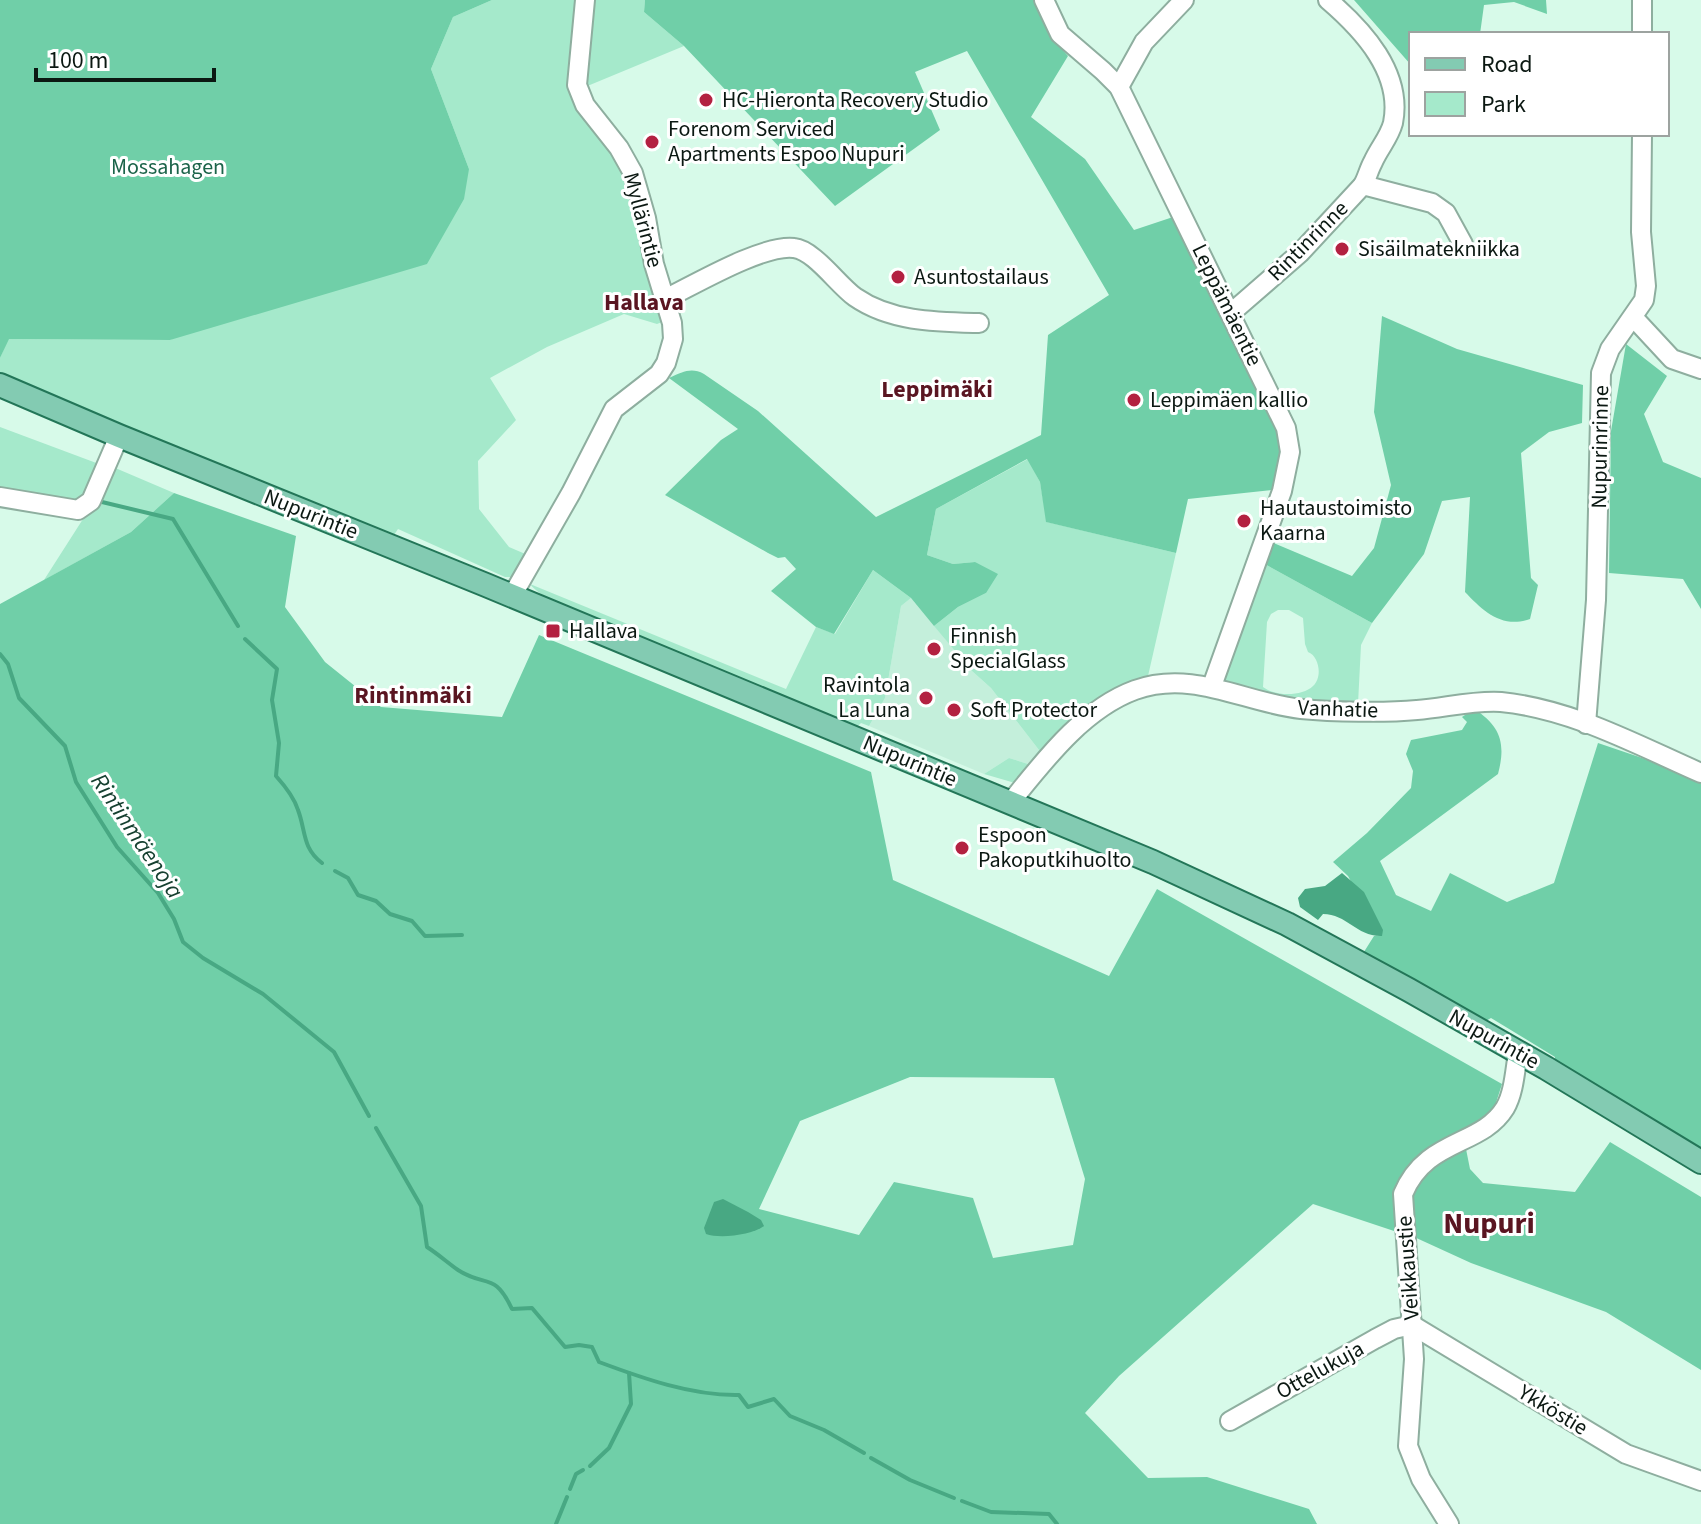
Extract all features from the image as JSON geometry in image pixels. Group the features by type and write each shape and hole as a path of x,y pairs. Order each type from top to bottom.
{"main road":[{"name":"Nupurintie","path":"0,385 1153,862 1287,924 1409,990 1701,1162"}],"street":[{"name":"Myllärintie","path":"512,596 571,493 614,409 659,374 671,351 673,330 633,173 619,148 585,105 577,85 585,0"},
{"name":"Leppämäentie","path":"1044,0 1060,34 1119,87 1286,428 1290,452 1282,491 1212,686"},
{"path":"1119,87 1144,42 1184,0"},
{"path":"1328,0 1347,16 1376,52 1394,91 1393,122 1388,138 1363,185"},
{"path":"1642,0 1642,32"},
{"name":"Nupurinrinne","path":"1586,724 1596,600 1601,373 1610,349 1644,300 1642,136"},
{"name":"Rintinrinne","path":"1231,313 1300,253 1363,185 1432,203 1446,213 1463,244"},
{"path":"665,299 755,256 793,247 811,256 841,286 873,306 931,322 979,323"},
{"path":"1633,317 1672,359 1701,369"},
{"path":"0,497 78,510 91,501 119,436"},
{"name":"Vanhatie","path":"1010,803 1046,758 1107,705 1133,691 1153,685 1181,683 1212,686 1255,700 1304,709 1412,711 1501,702 1586,724 1701,773"},
{"name":"Veikkaustie","path":"1449,1524 1421,1479 1408,1446 1414,1359 1403,1194 1407,1182 1437,1151 1484,1128 1506,1107 1518,1053"},
{"name":"Ottelukuja","path":"1230,1421 1375,1339 1394,1329 1412,1325"},
{"name":"Ykköstie","path":"1412,1325 1626,1454 1701,1481"}],"shaded area":[{"path":"911,598 972,671 991,688 1039,750 1028,764 1009,758 984,774 869,726 885,698 901,606"},
{"path":"1342,873 1364,892 1383,930 1382,936 1366,933 1331,915 1323,914 1318,920 1300,907 1298,898 1305,889 1325,886"},
{"path":"723,1199 761,1220 764,1226 736,1235 706,1234 704,1228 714,1202"}],"green space":[{"name":"Mossahagen","path":"0,0 492,0 453,17 431,69 469,169 464,199 427,264 170,340 9,339 0,358"},
{"path":"492,0 579,0 570,71 621,157 667,320 657,324 624,314 547,347 490,378 516,420 478,461 479,509 509,547 530,556 512,577 505,577 398,529 392,538 0,376 0,358 8,339 170,340 469,169 431,69 453,17"},
{"path":"589,0 645,0 644,12 684,46 585,87"},
{"path":"645,0 1038,0 1051,36 1068,56 1031,117 1085,159 1134,230 1176,216 1280,434 1282,459 1272,490 1188,499 1176,553 1046,522 1040,482 1027,459 936,509 927,555 953,564 975,562 998,574 986,593 958,607 934,626 911,598 873,570 834,634 816,627 771,591 796,569 785,557 778,558 768,553 665,495 721,440 738,429 669,378 691,371 704,374 758,411 876,517 1041,435 1048,335 1109,295 967,51 915,72 940,130 835,206 684,46 644,12"},
{"path":"1354,0 1546,0 1547,14 1514,2 1484,5 1480,32 1409,32 1409,63"},
{"path":"1382,316 1457,349 1583,385 1582,423 1549,432 1521,453 1531,578 1538,585 1530,619 1502,620 1486,612 1465,592 1470,497 1442,501 1424,554 1372,623 1261,562 1269,541 1352,576 1374,548 1391,485 1374,412"},
{"path":"1626,344 1667,376 1644,414 1663,462 1701,478 1701,609 1683,579 1609,573 1611,431"},
{"path":"0,427 99,464 81,502 0,491"},
{"path":"1028,459 1040,482 1047,522 1176,553 1148,676 1125,687 1015,783 984,774 1009,758 1028,764 1039,750 991,688 972,671 934,626 958,607 986,593 975,562 953,564 927,555 936,509"},
{"path":"113,467 174,493 131,532 44,580 83,519 96,505"},
{"path":"174,493 296,536 285,607 325,662 381,707 502,717 539,635 871,772 893,880 1109,976 1157,889 1502,1084 1494,1109 1470,1127 1421,1153 1403,1177 1397,1232 1313,1204 1119,1376 1085,1413 1148,1478 1207,1477 1309,1509 1317,1524 0,1524 0,604 131,532","holes":["910,1077 1054,1078 1085,1179 1073,1245 993,1258 973,1198 894,1182 859,1235 759,1209 800,1121"]},
{"path":"1261,562 1372,623 1361,645 1358,704 1291,702 1221,683","holes":["1278,610 1289,610 1303,618 1305,644 1317,662 1319,672 1316,682 1308,690 1288,694 1263,687 1267,622 1271,614"]},
{"path":"873,570 911,598 901,606 885,698 869,726 861,723 857,727 647,642 546,597 530,584 786,689 816,627 835,634"},
{"path":"1474,709 1490,722 1499,737 1501,754 1498,774 1380,861 1396,895 1431,911 1450,873 1507,902 1554,883 1598,743 1701,778 1701,1154 1554,1063 1555,1057 1491,1018 1484,1022 1362,955 1374,936 1381,936 1348,876 1333,862 1411,788 1413,771 1406,754 1411,740 1462,730 1467,722 1462,717"},
{"path":"1610,1142 1701,1197 1701,1370 1606,1312 1471,1263 1412,1236 1413,1200 1419,1179 1435,1163 1465,1144 1470,1169 1483,1183 1575,1192"}],"waterway":[{"path":"102,502 173,519 238,626"},
{"path":"245,639 277,669 272,700 279,743 276,776 294,801 308,845 322,863"},
{"name":"Rintinmäenoja","path":"0,654 8,664 19,698 65,746 76,782 117,847 158,893 174,919 183,942 203,958 263,994 334,1052 369,1116"},
{"path":"335,871 348,878 358,895 376,901 390,914 412,921 425,936 462,935"},
{"name":"Rintinmäenoja","path":"376,1128 421,1206 427,1247 458,1270 500,1289 512,1309 532,1308 565,1347 592,1347 599,1362 668,1385 703,1393 739,1395 748,1407 774,1399 790,1416 824,1430 864,1453"},
{"path":"590,1466 609,1448 631,1404 629,1373"},
{"path":"871,1458 910,1480 954,1498"},
{"path":"570,1489 576,1474 583,1470"},
{"path":"556,1524 567,1497"},
{"path":"962,1501 991,1512 1049,1514 1057,1524"}],"place":[{"name":"HC-Hieronta Recovery Studio","path":"706,100"},
{"name":"Forenom Serviced Apartments Espoo Nupuri","path":"652,142"},
{"name":"Sisäilmatekniikka","path":"1342,249"},
{"name":"Asuntostailaus","path":"898,277"},
{"name":"Leppimäen kallio","path":"1134,400"},
{"name":"Hautaustoimisto Kaarna","path":"1244,521"},
{"name":"Hallava","path":"553,631"},
{"name":"Finnish SpecialGlass","path":"934,649"},
{"name":"Ravintola La Luna","path":"926,698"},
{"name":"Soft Protector","path":"954,710"},
{"name":"Espoon Pakoputkihuolto","path":"962,848"}],"district":[{"name":"Hallava","path":"644,302"},
{"name":"Leppimäki","path":"937,389"},
{"name":"Rintinmäki","path":"413,695"},
{"name":"Nupuri","path":"1489,1223"}]}
